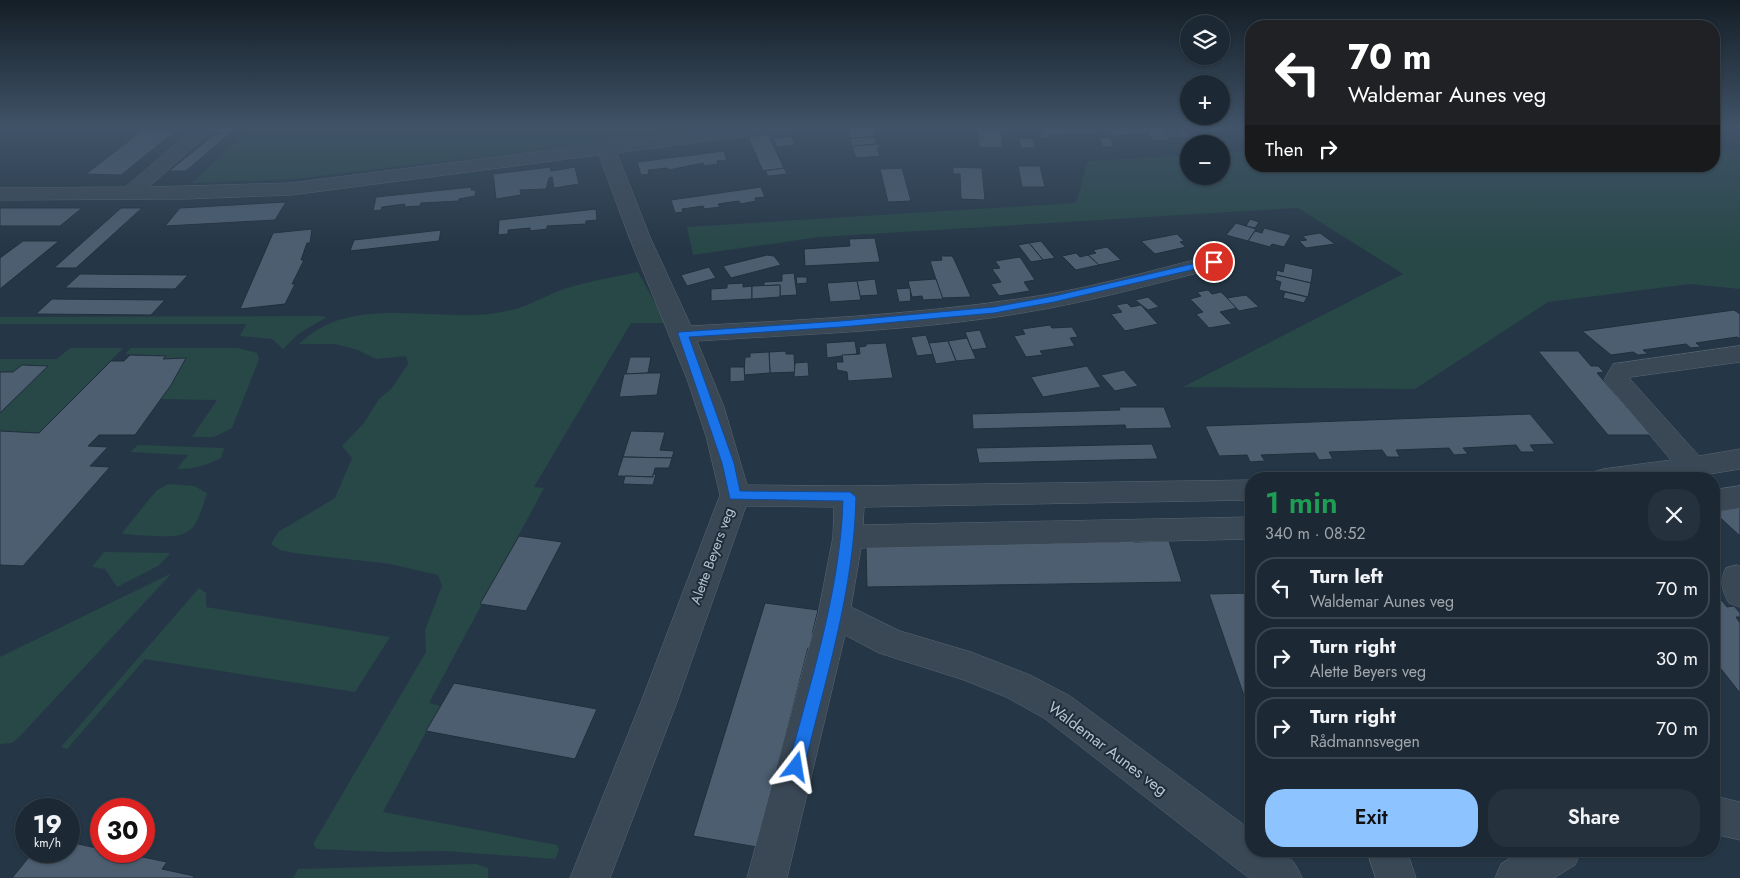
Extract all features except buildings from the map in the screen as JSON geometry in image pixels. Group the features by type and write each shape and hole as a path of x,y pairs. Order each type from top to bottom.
{"street":[{"path":"130,193 160,167"},
{"path":"0,194 291,189 464,167"},
{"name":"Alette Beyers veg","path":"590,878 659,702 734,496 728,463 683,334 634,222 613,167"},
{"path":"683,334 841,324 994,310 1054,299 1214,262"},
{"path":"1693,467 1616,380 1622,370 1740,354"},
{"path":"1656,472 1740,459"},
{"path":"734,496 850,497 1245,490"},
{"path":"768,878 834,614 848,537 850,497"},
{"path":"1720,500 1740,497"},
{"path":"848,537 1245,528"},
{"name":"Waldemar Aunes veg","path":"834,614 891,642 971,667 1018,686 1057,707 1245,850"},
{"path":"1720,816 1740,821"},
{"name":"Waldemar Aunes veg","path":"1254,857 1282,878"},
{"path":"1389,857 1396,878"},
{"path":"1516,878 1551,857"}],"green space":[{"path":"209,167 395,167 293,179 192,183"},
{"path":"1086,167 1180,167 1180,185 1230,185 1230,167 1245,167 1245,172 1720,172 1720,167 1740,167 1740,289 1690,284 1548,302 1415,389 1183,387 1403,274 1298,208 819,237 693,255 687,227 1076,203"},
{"path":"638,272 666,323 631,323 534,487 544,488 429,703 440,706 383,812 557,845 559,850 555,859 446,851 386,852 317,849 313,844 426,652 425,630 442,586 438,575 390,564 294,553 280,550 271,544 278,532 335,498 352,458 342,446 364,423 379,399 391,389 408,364 406,356 376,359 358,350 335,344 299,344 322,327 346,318 373,314 401,313 484,314 511,310 576,286"},
{"path":"0,317 327,317 298,334 283,349 272,339 240,336 246,324 0,324"},
{"path":"70,348 123,348 39,433 0,431 0,413 48,366 22,365 13,372 0,372 0,359 57,359"},
{"path":"131,348 238,348 257,353 259,359 232,428 214,437 192,437 217,400 161,399 185,358 163,359 165,356 125,354"},
{"path":"138,445 224,448 221,458 215,461 194,468 177,469 188,455 130,452"},
{"path":"168,484 194,486 207,493 196,523 191,529 185,533 167,536 122,533 156,491"},
{"path":"104,552 170,554 158,566 117,587 105,569 92,567"},
{"path":"172,573 20,736 12,743 0,744 0,657"},
{"path":"199,588 206,593 206,607 390,637 355,692 145,659 67,749 61,747"},
{"path":"476,864 488,868 488,878 293,878 298,869"}],"route":[{"path":"796,767 834,614 848,537 850,497 734,496 728,463 683,334 841,324 994,310 1054,299 1214,262"}]}
